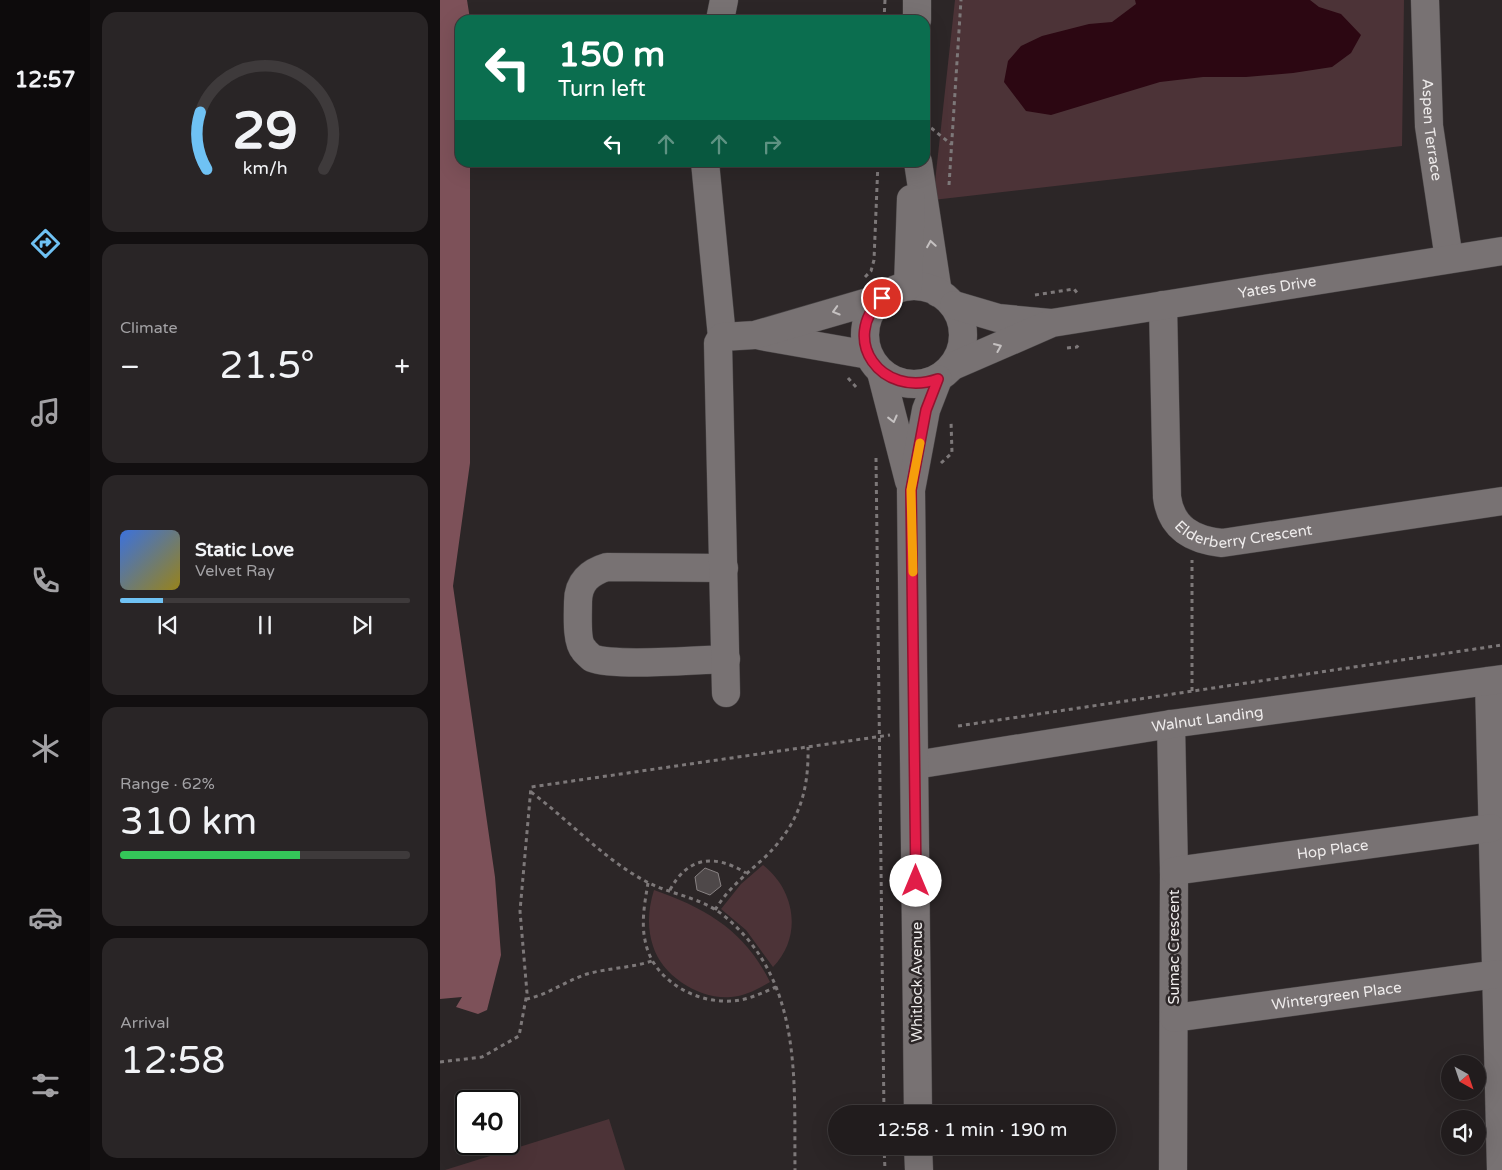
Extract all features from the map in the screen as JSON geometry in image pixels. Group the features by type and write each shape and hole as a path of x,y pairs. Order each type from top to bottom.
{"street":[{"path":"721,15 724,0"},
{"path":"917,0 917,15"},
{"name":"Aspen Terrace","path":"1425,0 1429,126 1449,259"},
{"path":"705,167 722,337 716,351 724,568 726,693"},
{"path":"908,286 912,167"},
{"path":"919,167 946,299"},
{"name":"Yates Drive","path":"946,299 998,318 1052,323 1502,251"},
{"path":"722,337 755,335 882,298 896,289 908,286 921,286 946,299 962,320 964,336 961,352 945,372 923,384 908,384 894,380 875,364 755,335"},
{"path":"875,364 865,339 867,322 871,311 882,298"},
{"name":"Elderberry Crescent","path":"1163,305 1168,510 1176,523 1186,533 1198,539 1222,543 1502,501"},
{"name":"Yates Drive","path":"945,372 1052,323"},
{"name":"Whitlock Avenue","path":"875,364 911,490"},
{"name":"Whitlock Avenue","path":"918,1105 911,490 926,410 945,372"},
{"path":"724,568 607,567 595,571 583,581 578,597 578,619 582,648 592,658 619,662 726,659"},
{"path":"1496,680 1491,828 1498,974 1501,1170"},
{"name":"Walnut Landing","path":"915,765 1170,724 1496,680"},
{"name":"Sumac Crescent","path":"1170,724 1174,871 1173,1170"},
{"name":"Hop Place","path":"1174,871 1491,828"},
{"name":"Wintergreen Place","path":"1174,1018 1498,974"},
{"path":"918,1155 918,1170"}],"path":[{"path":"884,15 885,0"},
{"path":"948,186 961,0"},
{"path":"930,127 951,144"},
{"path":"863,278 871,271 874,260 878,167"},
{"path":"1027,296 1074,289"},
{"path":"1062,348 1077,347"},
{"path":"845,375 856,385 860,392"},
{"path":"950,418 952,453"},
{"path":"876,455 884,1105"},
{"path":"1192,700 1191,564 1198,539"},
{"path":"958,726 1502,645"},
{"path":"440,1062 482,1057 519,1036 526,999 520,911 531,787 915,732"},
{"path":"715,910 720,901 746,873 774,848 790,829 806,787 808,747"},
{"path":"530,791 556,810 583,836 648,882 694,898 723,915 761,957 772,976 787,1019 794,1063 795,1170"},
{"path":"670,890 684,872 705,860 731,864 746,873"},
{"path":"648,882 644,908 644,940 652,961 670,980 702,999 718,1002 740,1000 776,988"},
{"path":"526,999 539,996 569,981 589,974 652,961"},
{"path":"884,1155 885,1170"}],"shaded area":[{"path":"440,0 467,0 469,15 455,15 455,167 470,167 470,463 453,586 495,877 501,955 487,1010 478,1014 456,1007 462,997 440,999"},
{"path":"955,0 1404,0 1402,146 933,200"},
{"path":"1135,0 1310,0 1319,7 1341,14 1361,35 1351,53 1332,67 1293,73 1246,77 1203,77 1160,82 1051,115 1026,111 1004,82 1008,61 1021,46 1042,36 1089,24 1112,22 1136,4"},
{"path":"763,865 774,875 782,887 788,900 791,914 789,942 773,967 746,930 721,909 741,884"},
{"path":"654,890 691,905 736,935 760,964 770,982 756,990 741,995 719,997 695,990 673,976 658,957 651,939 649,918"},
{"path":"609,1119 625,1170 445,1170 493,1155 520,1155 520,1147"}],"building":[{"path":"705,868 718,873 721,886 710,895 697,890 695,877"}],"slow traffic":[{"path":"913,572 911,490 920,443"}],"route":[{"path":"882,298 871,311 865,333 869,355 874,364 881,372 894,380 908,384 923,384 938,379 926,410 911,490 916,881"}]}
